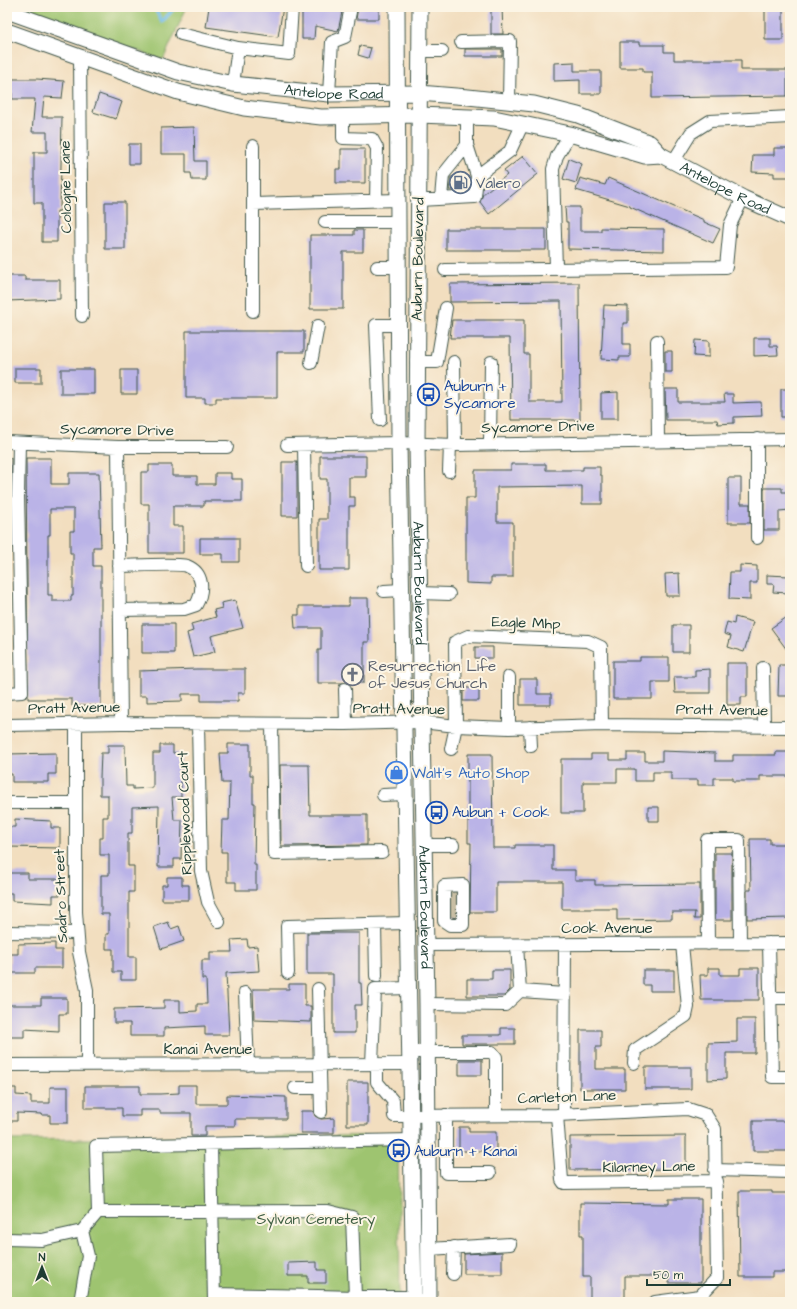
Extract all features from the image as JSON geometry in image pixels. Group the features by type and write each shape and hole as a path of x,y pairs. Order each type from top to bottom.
{"main road":[{"name":"Auburn Boulevard","path":"397,7 396,93 401,590 415,1300"},
{"name":"Auburn Boulevard","path":"420,7 416,362 427,1004 430,1302"},
{"name":"Antelope Road","path":"7,11 178,72 233,84 330,94 396,93 509,101 541,106 578,115 650,143 667,159 743,198 790,219"},
{"name":"Antelope Road","path":"7,31 178,92 208,100 276,112 321,117 419,115 494,118 570,134 645,156 667,159"},
{"path":"405,841 415,875 416,935 425,945"},
{"path":"415,1300 430,1249"}],"street":[{"path":"181,34 238,48 289,54 292,7"},
{"path":"330,94 332,42 345,37 351,7"},
{"path":"461,42 510,41 509,101"},
{"path":"233,84 238,48"},
{"path":"419,51 442,51"},
{"name":"Cologne Lane","path":"80,56 82,316"},
{"path":"343,117 343,138 372,139 377,148 376,201"},
{"path":"419,200 475,197 477,176 467,146 467,117"},
{"path":"667,159 691,133 710,121 790,117"},
{"path":"477,176 510,151 523,123"},
{"path":"556,268 554,169 557,156 570,134"},
{"path":"253,146 254,311"},
{"path":"441,198 443,175 467,146"},
{"path":"445,270 726,267 730,225 743,198"},
{"path":"253,204 398,200"},
{"path":"325,222 398,222"},
{"path":"378,267 398,267"},
{"path":"416,362 437,362 446,308"},
{"path":"380,420 376,325 398,325"},
{"path":"311,362 318,326"},
{"path":"656,341 658,441"},
{"path":"449,471 452,445 454,362"},
{"path":"490,444 491,362"},
{"name":"Sycamore Drive","path":"287,445 399,443 417,445 452,445 790,439"},
{"path":"756,440 757,538"},
{"name":"Sycamore Drive","path":"7,442 118,447 227,447"},
{"path":"7,693 22,692 13,495 20,443"},
{"path":"304,445 306,566"},
{"path":"118,447 121,723"},
{"path":"119,566 186,565 197,572 201,582 201,596 196,605 184,609 120,610"},
{"path":"384,591 401,590"},
{"path":"420,593 449,594"},
{"name":"Eagle Mhp","path":"456,726 455,642 468,636 588,641 602,647 602,725"},
{"path":"763,668 764,727"},
{"path":"509,677 509,728"},
{"path":"345,689 346,724"},
{"name":"Pratt Avenue","path":"7,725 76,725 121,723 346,724 422,722 456,726 509,728 602,725 790,726"},
{"name":"Ripplewood Court","path":"198,724 201,871 208,902 219,922"},
{"path":"272,724 274,854 382,852"},
{"name":"Sadro Street","path":"76,725 75,803 77,933 87,990 86,1065"},
{"path":"451,749 456,726"},
{"path":"530,727 531,746"},
{"path":"383,795 405,794"},
{"path":"7,803 75,803"},
{"path":"708,944 707,840 739,840 740,944"},
{"path":"424,845 454,845"},
{"path":"425,900 453,905"},
{"path":"453,905 463,925 450,925 444,921 453,905"},
{"path":"288,973 287,926 407,923"},
{"path":"375,925 376,976"},
{"path":"459,925 460,945"},
{"path":"7,932 77,933"},
{"path":"769,943 772,1077 790,1077"},
{"name":"Cook Avenue","path":"425,945 790,943"},
{"path":"561,1115 566,944"},
{"path":"634,1063 635,1050 686,1016 688,1007 682,944"},
{"path":"427,1004 505,1006 520,991 517,945"},
{"path":"375,1064 375,989 409,988"},
{"path":"318,989 321,1112"},
{"path":"520,991 565,994"},
{"path":"245,992 248,1065"},
{"path":"771,998 790,998"},
{"name":"Kanai Avenue","path":"7,1066 375,1064 410,1058 427,1052 492,1052 496,1056 496,1115"},
{"name":"Carleton Lane","path":"375,1064 377,1082 393,1101 394,1116 561,1115 688,1109 706,1115 715,1129 716,1176"},
{"path":"295,1088 320,1088"},
{"path":"446,1115 446,1173 490,1173"},
{"name":"Kilarney Lane","path":"561,1115 562,1180 564,1183 790,1172"},
{"path":"7,1239 42,1240 82,1231 98,1212 96,1146 412,1140"},
{"path":"211,1144 214,1298 415,1300"},
{"path":"655,1302 700,1296 717,1278 716,1176"},
{"path":"98,1212 328,1211 352,1217 355,1299"},
{"path":"80,1302 88,1256 82,1231"},
{"path":"430,1249 510,1244"},
{"path":"453,1274 454,1247"}],"green space":[{"path":"27,7 187,7 163,60 26,10"},
{"name":"Sylvan Cemetery","path":"398,1135 400,1302 7,1302 7,1140"}],"building":[{"path":"209,7 283,7 278,37 206,27"},
{"path":"343,7 338,31 315,26 314,39 302,39 302,8"},
{"path":"358,7 379,7 379,19 356,19"},
{"path":"491,7 502,7 503,34 491,34"},
{"path":"765,7 783,7 783,40 765,40"},
{"path":"620,42 639,42 639,45 664,45 664,52 674,52 674,60 741,60 741,70 787,70 787,96 652,98 652,72 643,72 643,68 620,68"},
{"path":"360,46 371,48 368,58 358,55"},
{"path":"465,49 502,49 502,56 465,56"},
{"path":"574,62 574,71 601,71 601,94 580,94 580,80 554,81 554,63"},
{"path":"7,79 64,81 62,98 44,97 42,117 62,117 60,211 57,211 57,242 42,242 42,203 34,203 34,152 47,152 47,132 32,132 35,99 12,99 12,92 7,92"},
{"path":"99,94 122,102 116,119 93,112"},
{"path":"194,127 195,161 206,161 206,180 192,180 191,173 186,173 186,154 161,154 161,128"},
{"path":"129,144 140,144 140,164 129,164"},
{"path":"774,148 788,148 788,152 790,153 790,177 774,177 774,173 752,172 753,155 774,155"},
{"path":"341,149 365,149 365,183 336,183 336,169 341,169"},
{"path":"523,156 538,174 489,214 480,202 483,194 507,175 504,171"},
{"path":"569,159 582,164 576,183 563,179"},
{"path":"451,177 469,177 468,190 449,190"},
{"path":"580,178 605,185 608,178 704,220 704,222 720,229 713,243 630,206 576,190"},
{"path":"105,202 125,202 125,249 105,249"},
{"path":"565,207 580,207 580,231 601,231 601,228 664,229 664,251 568,249 568,222 566,222"},
{"path":"446,229 546,229 546,250 446,250"},
{"path":"354,230 363,230 363,252 343,252 343,309 310,309 310,235 354,235"},
{"path":"7,276 25,276 25,280 60,280 60,299 7,301"},
{"path":"579,283 580,420 511,420 510,338 450,338 452,320 524,320 524,354 529,354 529,402 562,402 561,301 450,302 450,284"},
{"path":"604,305 628,306 628,323 623,323 623,344 630,344 630,357 619,357 619,360 601,359"},
{"path":"186,331 304,331 304,352 277,352 277,398 216,398 216,403 205,403 205,398 186,398"},
{"path":"754,338 770,338 770,346 777,346 778,355 754,356"},
{"path":"695,340 709,341 709,357 694,356"},
{"path":"665,351 672,351 672,372 665,372"},
{"path":"15,368 41,368 41,383 15,383"},
{"path":"61,369 94,369 94,394 61,394"},
{"path":"121,370 137,370 137,394 121,394"},
{"path":"665,389 678,389 678,402 725,402 724,394 733,394 733,403 761,402 762,416 734,417 734,423 718,424 717,420 666,420"},
{"path":"781,389 790,389 790,417 781,417"},
{"path":"618,392 618,419 601,419 601,393"},
{"path":"320,456 366,456 366,477 349,477 349,497 355,497 355,506 349,506 349,570 319,570 319,519 327,519 327,479 320,479"},
{"path":"7,458 11,458 11,483 7,483"},
{"path":"26,458 51,458 51,484 69,484 69,473 99,473 101,547 93,547 93,566 101,566 101,706 72,706 72,699 28,699","holes":["50,509 74,509 74,531 70,531 70,553 73,553 73,596 71,596 71,601 52,601 52,595 48,595 48,535 50,535"]},
{"path":"282,462 297,462 297,516 282,516"},
{"path":"511,464 546,464 546,470 583,470 583,467 600,467 600,475 602,475 602,504 582,504 582,486 497,487 497,522 513,522 513,577 491,577 491,584 466,583 466,498 475,498 475,470 511,470"},
{"path":"149,465 172,465 172,476 197,476 197,484 215,484 215,473 231,473 231,479 242,479 242,501 204,501 204,506 173,506 173,526 183,526 183,553 149,553 149,504 141,504 141,472 149,472"},
{"path":"728,478 741,478 741,504 750,504 750,523 728,523"},
{"path":"764,488 782,488 782,492 790,492 790,510 779,511 779,530 764,530"},
{"path":"200,538 239,538 239,562 223,562 223,554 200,554"},
{"path":"740,565 757,566 757,583 750,583 750,600 729,599 730,572 740,572"},
{"path":"679,573 680,596 666,596 665,574"},
{"path":"767,575 789,576 788,593 773,592 774,584 767,584"},
{"path":"349,598 368,598 369,642 364,642 364,683 318,683 318,650 321,650 321,628 295,628 294,615 299,615 299,606 349,606"},
{"path":"235,600 243,628 211,636 215,652 193,657 187,633 193,631 191,624 216,617 214,610 222,608 221,603"},
{"path":"790,615 790,654 771,628"},
{"path":"735,617 753,622 744,652 728,647 731,636 724,634 727,622 734,624"},
{"path":"142,624 174,624 174,653 142,653"},
{"path":"673,625 689,625 689,652 673,652"},
{"path":"475,647 493,647 493,658 475,658"},
{"path":"640,657 669,657 669,682 652,682 652,699 613,699 613,661 640,661"},
{"path":"727,663 747,663 747,697 741,697 741,705 727,705"},
{"path":"779,665 790,665 790,696 778,696"},
{"path":"245,669 245,693 238,693 238,701 201,701 201,694 182,694 182,701 147,702 147,696 139,696 139,671"},
{"path":"710,669 710,693 675,693 674,677 695,677 695,670"},
{"path":"520,679 537,679 537,694 551,694 551,705 520,705"},
{"path":"465,688 479,688 479,701 463,701 463,691 465,691"},
{"path":"228,744 250,744 250,775 253,775 253,803 255,803 254,865 256,865 256,890 236,890 236,882 227,882 227,852 221,852 222,820 229,820 230,783 222,783 220,753 228,753"},
{"path":"108,745 125,745 126,786 133,786 133,789 153,788 153,753 160,753 160,745 173,745 173,753 181,753 181,797 172,797 174,820 182,820 181,859 174,859 174,867 158,867 159,806 132,807 132,833 128,833 128,866 134,866 134,892 129,892 129,957 136,957 136,980 121,980 121,972 113,972 113,949 106,949 106,934 109,934 109,914 101,914 101,875 109,875 109,855 100,855 100,838 103,838 103,817 108,817 108,795 100,795 101,753 108,753"},
{"path":"662,751 715,753 715,761 733,761 733,755 776,755 776,752 790,752 790,776 760,776 760,781 733,781 733,778 714,778 714,785 698,785 698,780 671,780 671,772 653,772 653,781 635,781 635,769 617,769 617,782 583,782 583,813 561,813 561,759 591,759 591,754 609,754 609,760 627,760 627,753 645,753 645,761 662,761"},
{"path":"56,753 56,774 48,774 48,782 12,782 12,774 7,774 7,754"},
{"path":"468,754 492,754 493,848 515,848 515,845 553,845 553,870 575,870 575,880 595,880 595,885 700,884 700,919 694,919 695,912 672,912 672,919 617,920 617,909 562,909 562,882 496,882 496,912 470,912 471,843 468,843"},
{"path":"280,765 309,765 310,815 367,815 367,845 281,846"},
{"path":"648,807 659,807 659,821 648,821"},
{"path":"15,819 51,821 51,828 60,828 60,848 8,847 8,827 15,827"},
{"path":"750,839 770,839 770,844 790,844 790,918 747,919 747,890 751,890"},
{"path":"715,853 732,853 732,920 715,920"},
{"path":"7,873 28,873 28,879 61,879 61,895 53,895 53,903 12,901 12,893 7,893"},
{"path":"167,877 182,877 182,885 189,885 189,900 162,900 162,885 167,885"},
{"path":"452,893 456,893 456,918 452,917"},
{"path":"168,922 171,929 179,926 184,941 161,949 154,927"},
{"path":"307,933 359,933 359,983 361,983 362,1005 355,1005 355,1033 333,1033 333,974 307,974"},
{"path":"247,939 248,947 257,946 259,971 226,973 229,1035 205,1035 205,1026 164,1028 164,1036 130,1036 130,1023 114,1023 114,1009 164,1008 164,1000 180,1000 180,1012 197,1011 197,1004 207,1004 206,979 202,979 202,960 210,960 210,952 232,952 231,940"},
{"path":"55,943 55,950 62,950 62,968 35,968 35,973 10,973 10,954 18,954 18,944"},
{"path":"708,968 720,968 720,975 740,975 740,968 759,968 759,1000 701,1000 700,975 708,975"},
{"path":"492,970 510,970 510,990 504,996 467,996 467,979 492,979"},
{"path":"643,970 674,970 674,991 650,991 650,985 643,985"},
{"path":"289,984 305,984 305,1006 311,1006 311,1022 254,1020 253,989 289,989"},
{"path":"41,998 67,998 67,1014 59,1014 59,1031 24,1029 24,1037 7,1037 7,1005 41,1005"},
{"path":"737,1019 755,1019 755,1053 726,1053 726,1079 708,1080 708,1043 737,1042"},
{"path":"501,1028 515,1028 515,1044 462,1044 462,1035 501,1035"},
{"path":"580,1030 601,1030 601,1047 596,1047 596,1069 625,1069 625,1089 580,1089"},
{"path":"459,1060 482,1060 482,1075 459,1075"},
{"path":"645,1067 691,1067 691,1089 645,1089"},
{"path":"347,1082 368,1082 368,1125 347,1125"},
{"path":"179,1085 196,1085 196,1104 227,1104 227,1095 286,1097 286,1119 235,1119 235,1126 205,1126 205,1136 191,1136 191,1113 160,1113 160,1110 140,1110 140,1116 122,1116 122,1108 85,1108 85,1086 140,1086 140,1094 160,1094 179,1093"},
{"path":"50,1087 68,1087 68,1123 50,1123 50,1115 17,1113 17,1121 7,1121 7,1088 16,1088 16,1095 31,1096 31,1103 50,1103"},
{"path":"301,1111 313,1111 315,1116 321,1119 334,1118 334,1133 301,1133"},
{"path":"753,1121 790,1121 790,1151 753,1151"},
{"path":"459,1127 469,1127 469,1132 496,1132 496,1151 459,1151"},
{"path":"686,1136 686,1169 570,1170 570,1137"},
{"path":"739,1191 772,1191 772,1193 790,1193 790,1272 772,1272 772,1277 740,1277"},
{"path":"669,1199 701,1199 701,1283 669,1283 669,1276 625,1276 625,1302 590,1302 590,1277 583,1277 583,1235 580,1235 580,1203 669,1204"},
{"path":"502,1252 502,1274 464,1274 464,1254"},
{"path":"317,1262 317,1270 326,1270 326,1283 308,1283 308,1276 288,1276 288,1263"}],"waterway":[{"path":"154,7 162,22 175,7"}],"tunnel":[{"path":"448,899 460,898"},
{"path":"448,911 460,910"}],"place":[{"name":"Valero","path":"460,183"},
{"name":"Auburn + Sycamore","path":"429,395"},
{"name":"Resurrection Life of Jesus Church","path":"352,675"},
{"name":"Walt's Auto Shop","path":"396,773"},
{"name":"Aubun + Cook","path":"437,812"},
{"name":"Auburn + Kanai","path":"398,1151"}]}
